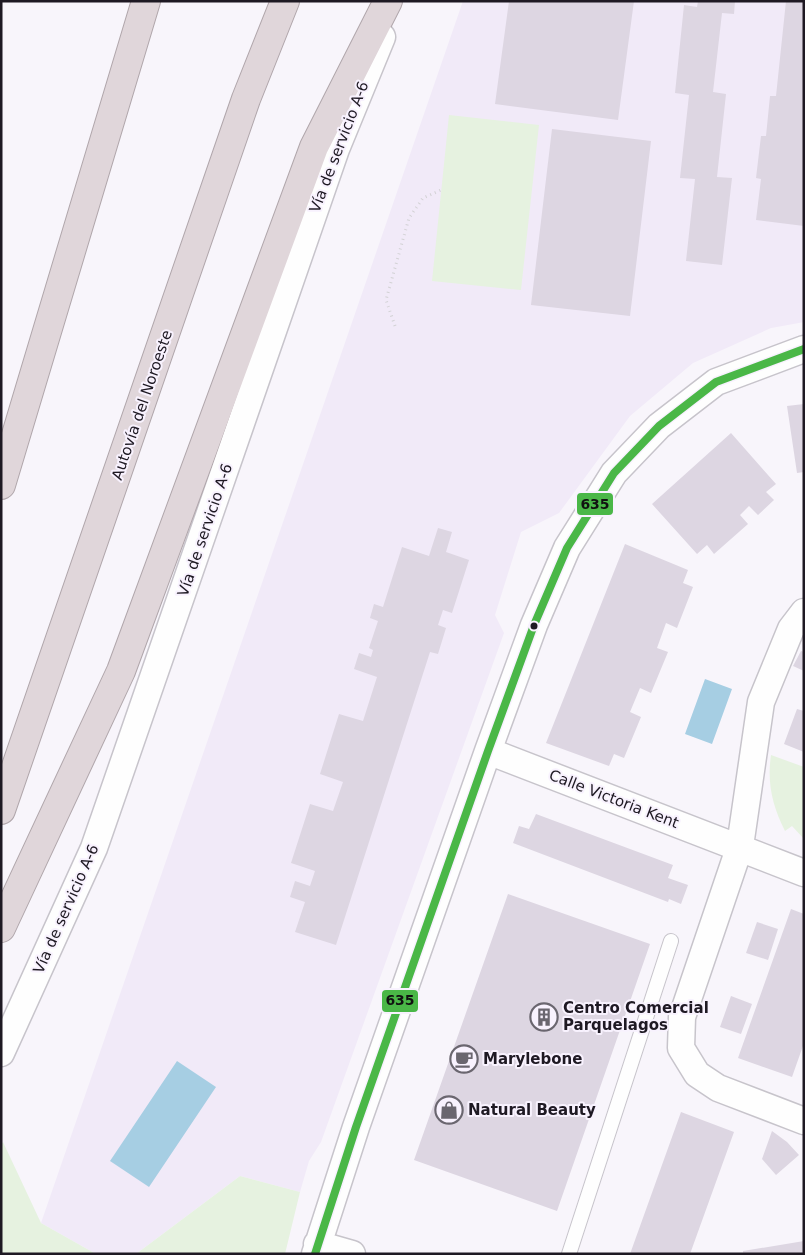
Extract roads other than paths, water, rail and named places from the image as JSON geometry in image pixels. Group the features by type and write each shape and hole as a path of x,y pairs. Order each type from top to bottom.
{"highway":[{"path":"1,485 146,1"},
{"name":"Autovía del Noroeste","path":"1,810 246,99 285,1"},
{"path":"1,928 121,671 314,147 388,1"}],"street":[{"name":"Vía de servicio A-6","path":"1,1053 94,848 336,149 397,1"},
{"path":"352,1254 316,1249 356,1127 488,751 534,625 567,548 614,473 659,426 716,382 804,349"},
{"path":"804,612 791,629 762,702 740,846 682,1017 681,1048 697,1074 718,1088 804,1122"},
{"name":"Calle Victoria Kent","path":"488,751 740,846 804,873"}],"lane":[{"path":"569,1254 672,941"}],"water":[{"path":"705,679 732,689 712,744 685,734"},
{"path":"177,1061 216,1087 149,1187 110,1161"}],"place":[{"name":"Centro Comercial Parquelagos","path":"544,1017"},
{"name":"Marylebone","path":"464,1059"},
{"name":"Natural Beauty","path":"449,1110"}]}
